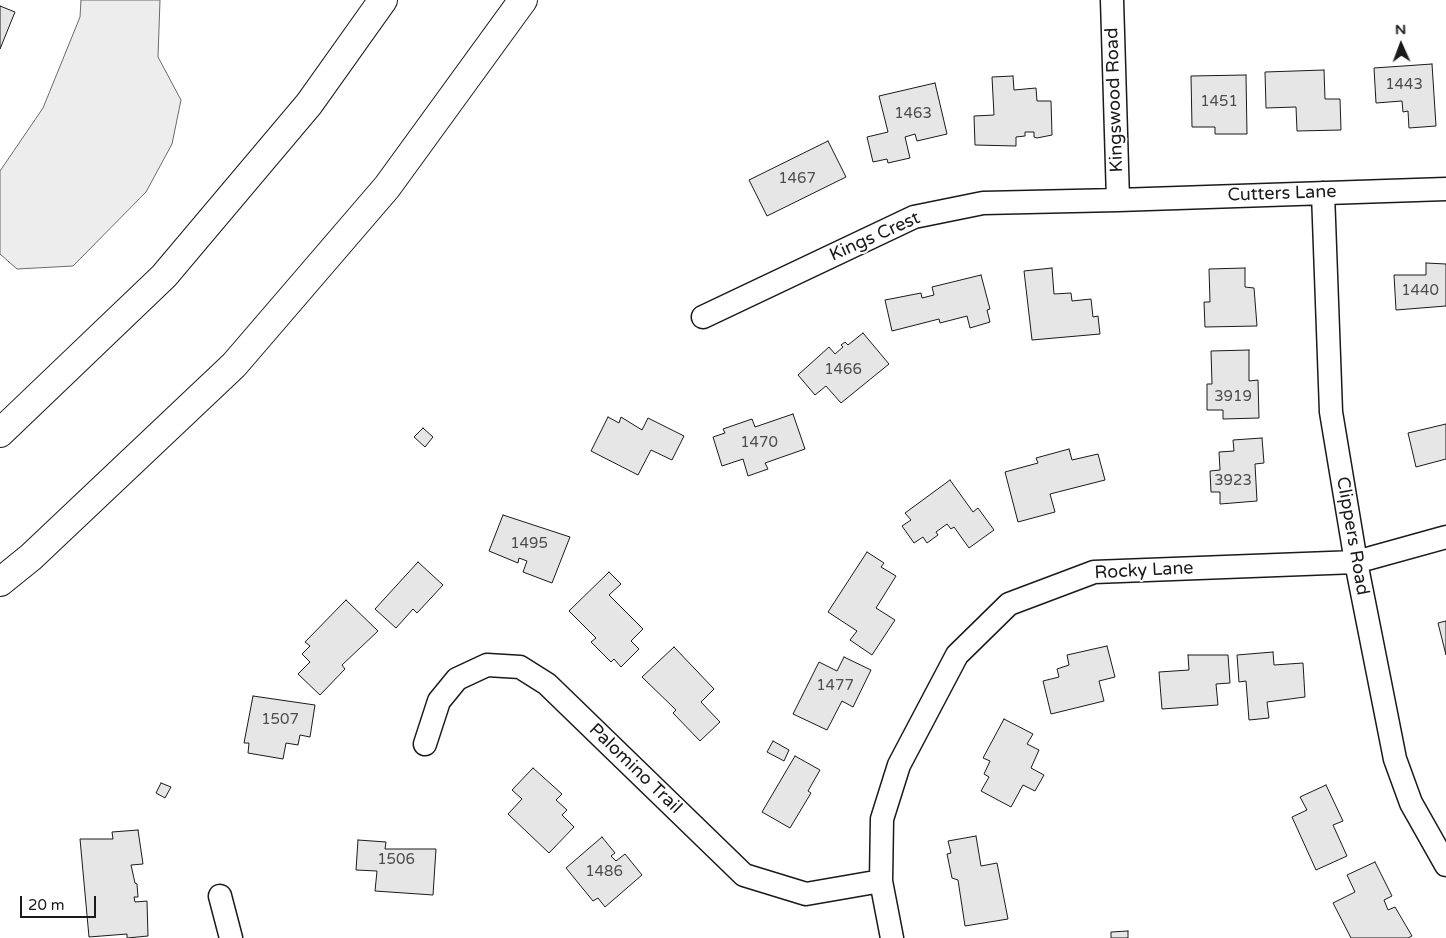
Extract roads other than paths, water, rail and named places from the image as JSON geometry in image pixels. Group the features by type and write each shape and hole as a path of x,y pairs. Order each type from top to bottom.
{"highway":[{"path":"0,433 164,276 309,104 383,0"},
{"path":"0,582 31,557 234,365 387,187 523,0"}],"street":[{"name":"Kingswood Road","path":"1112,0 1118,200"},
{"name":"Cutters Lane","path":"1118,200 1446,189"},
{"name":"Clippers Road","path":"1323,192 1331,412 1356,562 1395,760 1411,803 1446,865"},
{"name":"Kings Crest","path":"703,316 914,217 983,203 1118,200"},
{"name":"Rocky Lane","path":"892,938 881,882 882,819 899,764 957,655 1009,604 1094,572 1356,562 1446,537"},
{"name":"Palomino Trail","path":"425,744 439,701 457,679 487,665 520,667 547,684 744,875 806,894 881,882"},
{"path":"220,896 231,938"}]}
